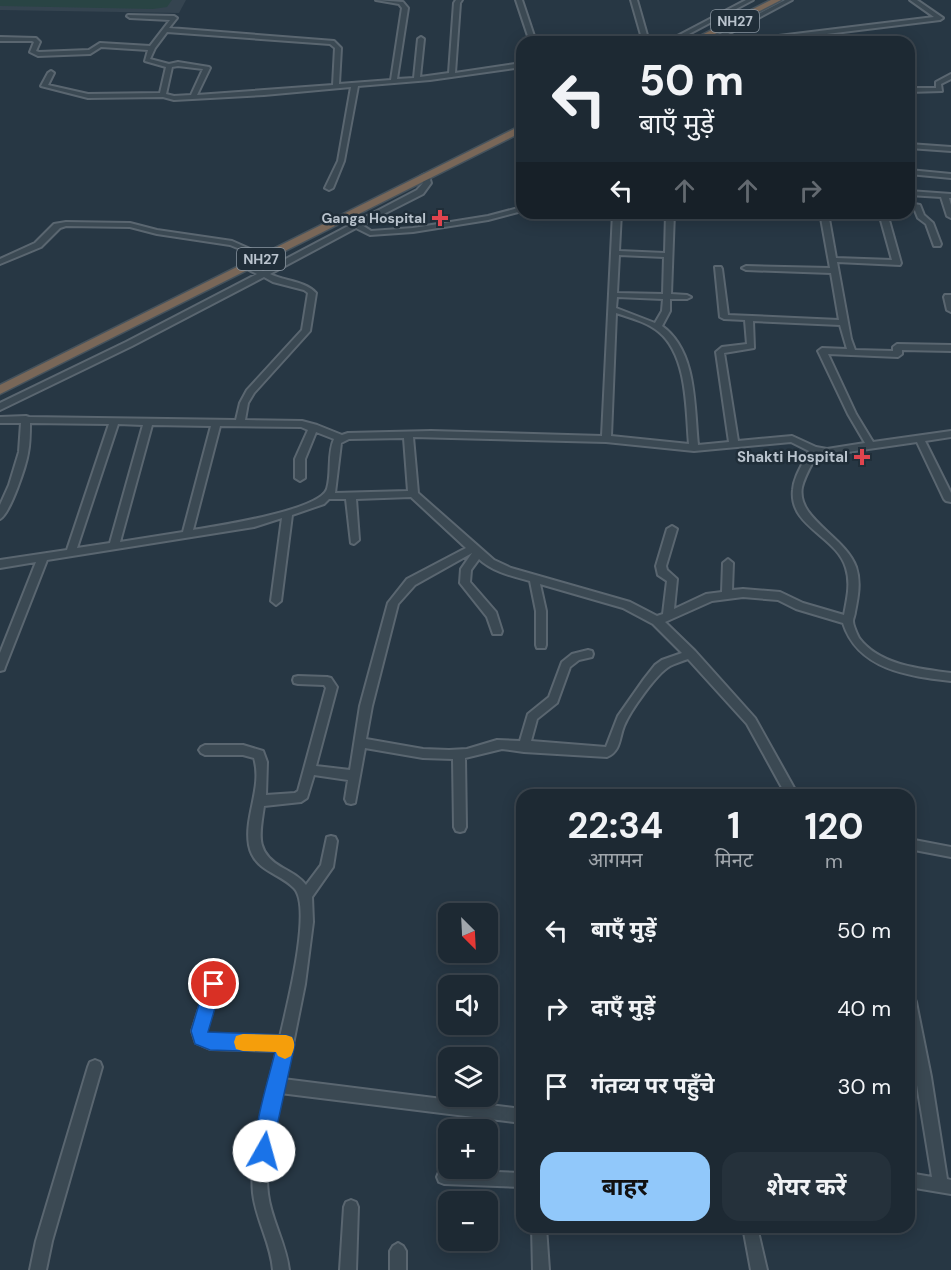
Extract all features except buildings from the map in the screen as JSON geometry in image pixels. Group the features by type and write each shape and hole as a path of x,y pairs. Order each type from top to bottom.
{"highway":[{"name":"NH27","path":"692,36 765,0"},
{"name":"NH27","path":"704,36 777,0"},
{"name":"NH27","path":"0,379 516,125"},
{"name":"NH27","path":"0,390 516,131"}],"street":[{"path":"380,0 401,3 405,8 394,81"},
{"path":"452,75 459,0"},
{"path":"519,0 531,36"},
{"path":"634,0 644,36"},
{"path":"681,36 750,0"},
{"path":"720,36 789,0"},
{"path":"913,0 940,18"},
{"path":"130,16 174,18 152,48 147,60 169,66 178,64 207,68 193,97"},
{"path":"823,36 949,17"},
{"path":"166,30 332,42 338,48 336,87"},
{"path":"0,39 34,39 37,42 33,52 38,54 90,52 100,45 152,48"},
{"path":"417,79 421,39"},
{"path":"163,95 169,66"},
{"path":"51,73 44,86 81,96 163,95 166,98 336,87 516,66"},
{"path":"915,90 940,90 938,83 951,76"},
{"path":"328,188 341,161 355,85"},
{"path":"915,146 951,149"},
{"path":"915,173 951,176"},
{"path":"0,407 358,226 420,192 427,183 425,176"},
{"path":"915,194 948,196 951,216"},
{"path":"915,210 930,223 937,244"},
{"path":"342,218 370,233 413,230 488,218 516,211"},
{"path":"606,439 617,219"},
{"path":"657,327 666,310 670,219"},
{"path":"825,219 844,323 852,352"},
{"path":"833,260 897,263 885,219"},
{"path":"0,262 38,245 57,226 66,224 130,225 157,232 232,243 255,253"},
{"path":"615,253 669,255"},
{"path":"240,423 244,403 250,392 303,335 308,326 310,290 276,280 248,266"},
{"path":"718,268 724,317 844,323"},
{"path":"746,268 835,271"},
{"path":"613,295 687,297"},
{"path":"951,297 948,297 951,310"},
{"path":"612,309 657,327 667,335 683,366 694,448"},
{"path":"734,444 720,352 725,349 751,346 748,319"},
{"path":"872,446 852,414 822,351 898,354 897,347 951,348"},
{"path":"0,516 14,485 24,452 26,419"},
{"path":"0,420 302,424 341,438 408,435 606,439 694,448 792,439 814,450 826,452 951,434"},
{"path":"71,552 115,421"},
{"path":"114,546 148,421"},
{"path":"187,534 216,423"},
{"path":"300,478 300,459 314,428"},
{"path":"408,435 413,494 474,552 498,568 626,605 657,621 691,654 751,721 789,789"},
{"path":"329,496 336,445 341,438"},
{"path":"920,439 949,499"},
{"path":"814,450 797,490 797,498 801,512 838,544 852,567 855,597 847,619 856,641 874,656 910,669 951,677"},
{"path":"0,564 254,524 321,502 329,496 413,494"},
{"path":"351,496 354,540"},
{"path":"276,601 287,514"},
{"path":"668,616 672,579 662,572 661,566 672,529"},
{"path":"474,552 466,569 465,583 492,615 497,631"},
{"path":"351,799 368,696 393,603 411,582 474,552"},
{"path":"0,667 43,557"},
{"path":"727,594 728,563"},
{"path":"534,578 541,611 541,645"},
{"path":"657,621 710,597 727,594 775,595 800,606 847,619"},
{"path":"525,747 532,717 553,700 566,665 576,657 588,654"},
{"path":"360,743 410,752 459,755 489,745 601,752 611,750 619,725 628,709 659,668 691,654"},
{"path":"258,801 301,797 310,770 332,687 327,681 298,680"},
{"path":"205,750 243,750 259,754 261,765 255,824 257,854 269,867 295,880 306,895 307,918 299,984 268,1119 260,1184 261,1202 275,1234 281,1270"},
{"path":"459,755 460,827"},
{"path":"310,770 355,776"},
{"path":"306,895 327,867 331,841"},
{"path":"915,845 951,852"},
{"path":"214,984 199,1031 201,1038 210,1041 286,1044"},
{"path":"915,1032 946,1186 915,1181"},
{"path":"38,1270 44,1240 95,1067"},
{"path":"275,1085 516,1115"},
{"path":"496,1179 516,1180"},
{"path":"348,1270 351,1207"},
{"path":"539,1233 541,1270"},
{"path":"751,1233 759,1270"},
{"path":"398,1251 398,1270"}],"shaded area":[{"path":"0,0 186,0 179,13 0,10"}],"green space":[{"path":"0,0 172,0 167,7 153,9 0,6"}],"slow traffic":[{"path":"243,1042 286,1044 285,1050"}],"place":[{"name":"Ganga Hospital","path":"440,218"},
{"name":"Shakti Hospital","path":"862,457"}],"route":[{"path":"214,984 199,1031 201,1038 210,1041 286,1044 268,1119 264,1151"}]}
